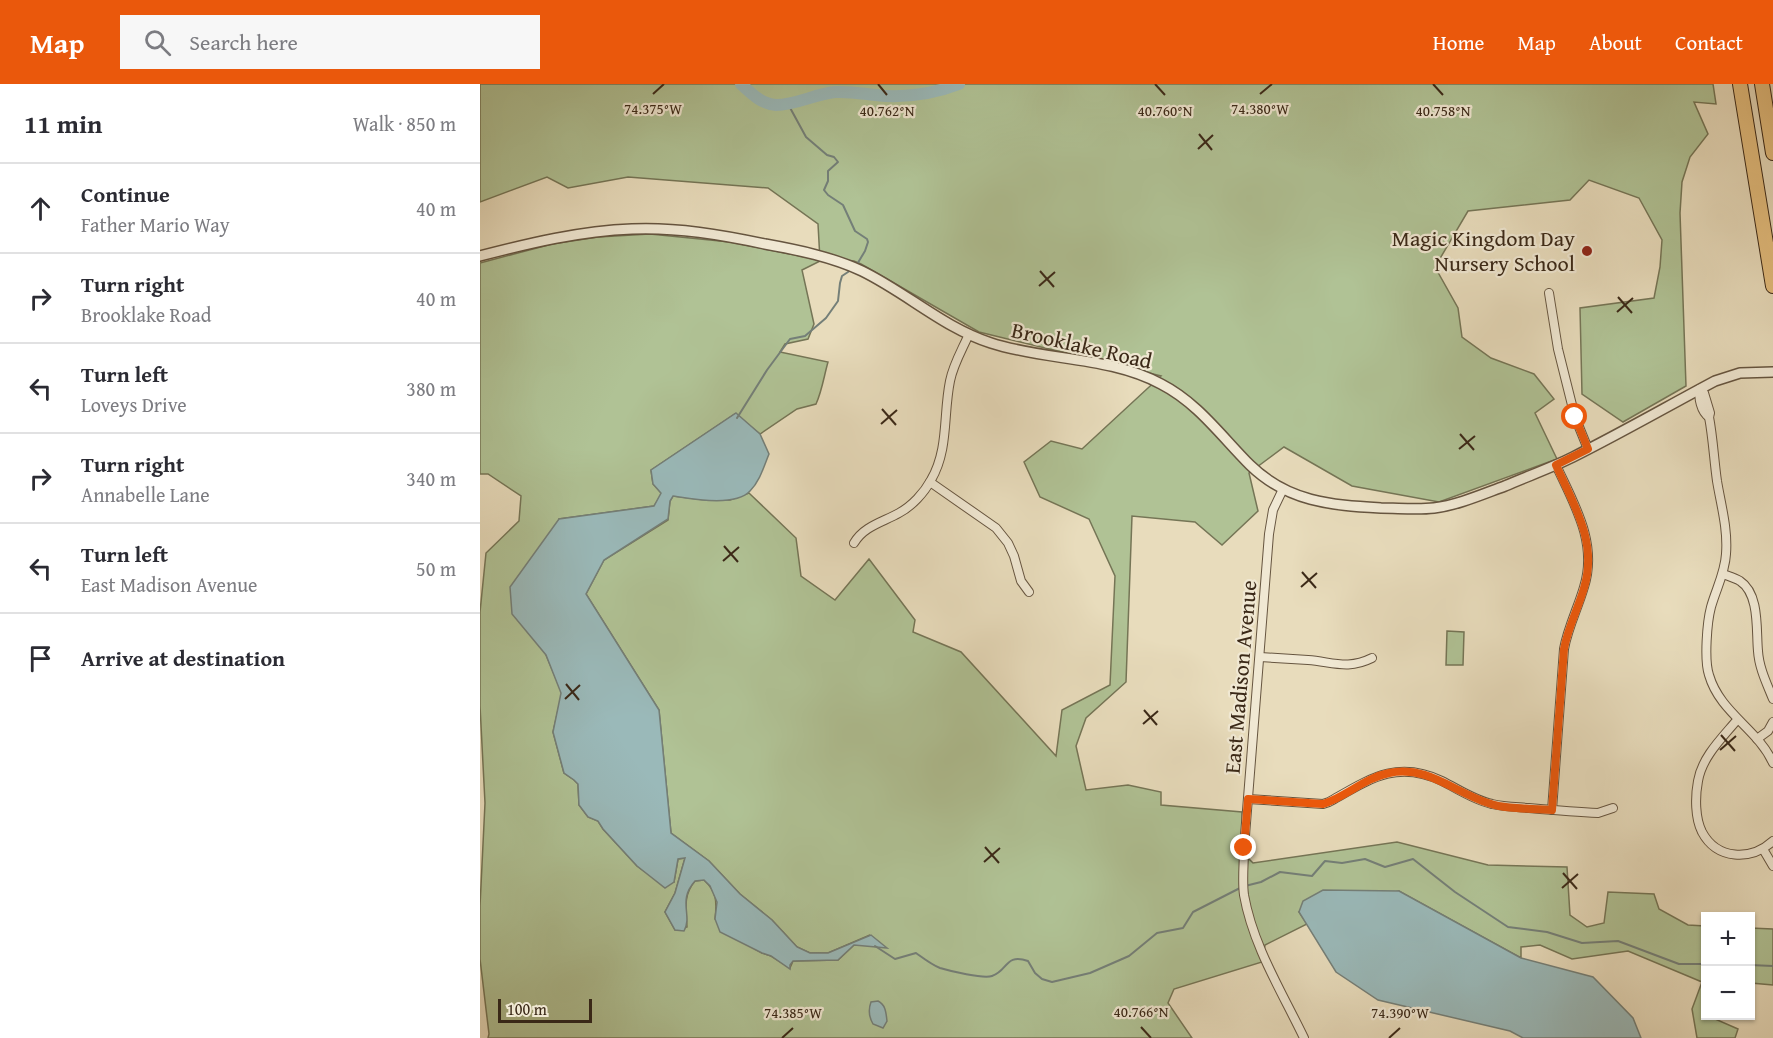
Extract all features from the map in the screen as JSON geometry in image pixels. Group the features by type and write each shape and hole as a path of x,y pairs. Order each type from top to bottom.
{"highway":[{"path":"1740,84 1773,286"},
{"path":"1762,84 1773,153"}],"street":[{"name":"Brooklake Road","path":"480,256 542,241 597,232 635,229 658,229 743,239 811,254 859,270 938,318 992,343 1128,371 1161,384 1198,410 1254,468 1283,489 1332,505 1433,508 1469,499 1556,465 1700,388 1728,376 1773,372"},
{"path":"1549,293 1558,350 1575,417 1588,449"},
{"path":"854,543 866,530 907,508 930,482 940,460 945,439 952,372 969,334"},
{"path":"1700,388 1698,395 1705,415 1709,417 1726,530 1726,557 1709,617 1708,673 1718,696 1737,720 1757,739 1773,763"},
{"path":"1552,810 1564,649 1569,625 1585,586 1589,561 1588,543 1583,524 1556,465"},
{"path":"930,482 996,528 1008,543 1021,581 1029,592"},
{"name":"East Madison Avenue","path":"1283,489 1271,519 1243,881 1254,933 1304,1038"},
{"path":"1722,574 1739,580 1752,598 1757,621 1759,661 1773,699"},
{"path":"1260,657 1346,665 1357,664 1372,658"},
{"path":"1737,720 1716,745 1700,772 1696,796 1699,823 1707,839 1719,850 1727,853 1744,855 1756,853 1773,841"},
{"path":"1757,739 1768,731 1773,722"},
{"path":"1248,799 1323,804 1368,780 1399,772 1439,779 1490,804 1500,806 1598,813 1613,808"},
{"path":"1763,849 1773,866"}],"green space":[{"path":"480,84 1713,84 1716,104 1694,102 1708,134 1690,157 1682,182 1680,213 1686,386 1623,422 1582,394 1580,308 1654,298 1662,240 1639,198 1589,180 1570,200 1468,211 1435,267 1458,308 1462,337 1491,358 1534,374 1554,399 1535,413 1557,459 1439,502 1352,486 1284,447 1249,473 1258,511 1222,545 1195,522 1132,516 1126,682 1086,718 1076,746 1086,790 1128,785 1161,792 1161,805 1242,812 1243,853 1253,863 1397,842 1488,865 1567,867 1570,915 1587,927 1604,923 1608,892 1654,894 1659,909 1688,925 1701,926 1701,982 1628,951 1572,959 1540,945 1521,947 1521,958 1399,891 1299,912 1307,924 1265,945 1262,962 1174,989 1168,1003 1192,1038 488,1038 480,959 485,803 480,706 480,612 486,553 519,521 521,496 488,474 480,474 480,263 552,244 598,237 650,234 730,242 820,260 818,224 768,188 628,177 568,188 547,177 480,202","holes":["820,261 854,261 979,332 1161,376 1082,449 1051,441 1024,462 1040,497 1089,519 1115,576 1110,685 1062,710 1056,756 961,652 913,632 915,620 869,559 835,600 801,576 796,538 749,493 730,500 673,496 670,501 668,520 604,560 586,594 659,710 671,833 709,861 740,894 772,920 797,947 810,953 828,953 870,935 854,945 838,960 793,961 790,968 746,944 715,919 715,898 704,880 695,881 691,886 686,903 687,927 675,930 665,912 675,893 685,858 678,859 674,882 644,871 598,821 588,817 579,805 578,784 564,773 553,732 562,693 546,655 559,519 654,506 662,494 653,484 651,470 735,414 760,434 797,409 816,404 828,362 780,352 785,344 808,339 814,324 802,270"]},
{"path":"1447,631 1464,632 1463,665 1446,665"},
{"path":"1755,928 1773,929 1773,985 1755,983"},
{"path":"1701,985 1701,1020 1717,1020 1738,1029 1735,1038 1697,1038 1692,1009"}],"water":[{"path":"736,413 760,434 769,454 750,491 743,496 724,500 673,496 670,501 668,519 604,560 586,594 659,710 671,833 709,861 740,894 772,920 797,947 810,953 828,953 871,935 887,948 854,945 838,960 793,961 790,969 771,956 720,932 715,919 717,902 710,886 704,880 695,881 687,895 687,919 684,931 675,930 665,912 675,893 685,858 678,859 674,882 665,888 637,866 598,821 588,817 579,805 578,784 564,773 553,732 561,693 546,655 512,614 510,587 559,519 654,506 661,493 653,484 651,470"},
{"path":"1323,890 1399,891 1521,958 1593,977 1633,1018 1641,1038 1523,1038 1510,1031 1378,1000 1336,972 1299,912 1303,901"},
{"path":"878,1001 886,1012 887,1021 883,1028 873,1024 870,1016 871,1002"}],"waterway":[{"path":"741,84 761,100 776,105 835,92 905,96 923,94 959,84"},
{"path":"788,104 806,137 838,162 828,171 828,181 824,190 843,205 855,231 867,239 865,251 856,266"},
{"path":"737,418 767,370 790,339 805,336 826,318 838,301 842,276 851,270"},
{"path":"1245,886 1261,882 1280,872 1312,876 1325,861 1342,863 1365,859 1385,867 1413,859 1455,892 1508,927 1547,932 1582,943 1618,941 1679,964 1701,964"},
{"path":"875,946 895,959 916,953 940,968 988,977 997,974 1011,961 1021,959 1028,961 1035,973 1042,979 1052,982 1090,973 1129,956 1157,933 1183,928 1193,912 1240,888"},
{"path":"1755,965 1773,966"}],"place":[{"name":"Magic Kingdom Day Nursery School","path":"1587,251"}],"route":[{"path":"1244,848 1248,799 1323,804 1368,780 1389,773 1412,772 1439,779 1490,804 1552,810 1564,649 1569,625 1585,586 1589,561 1589,549 1583,524 1556,465 1588,449 1575,417"}]}
